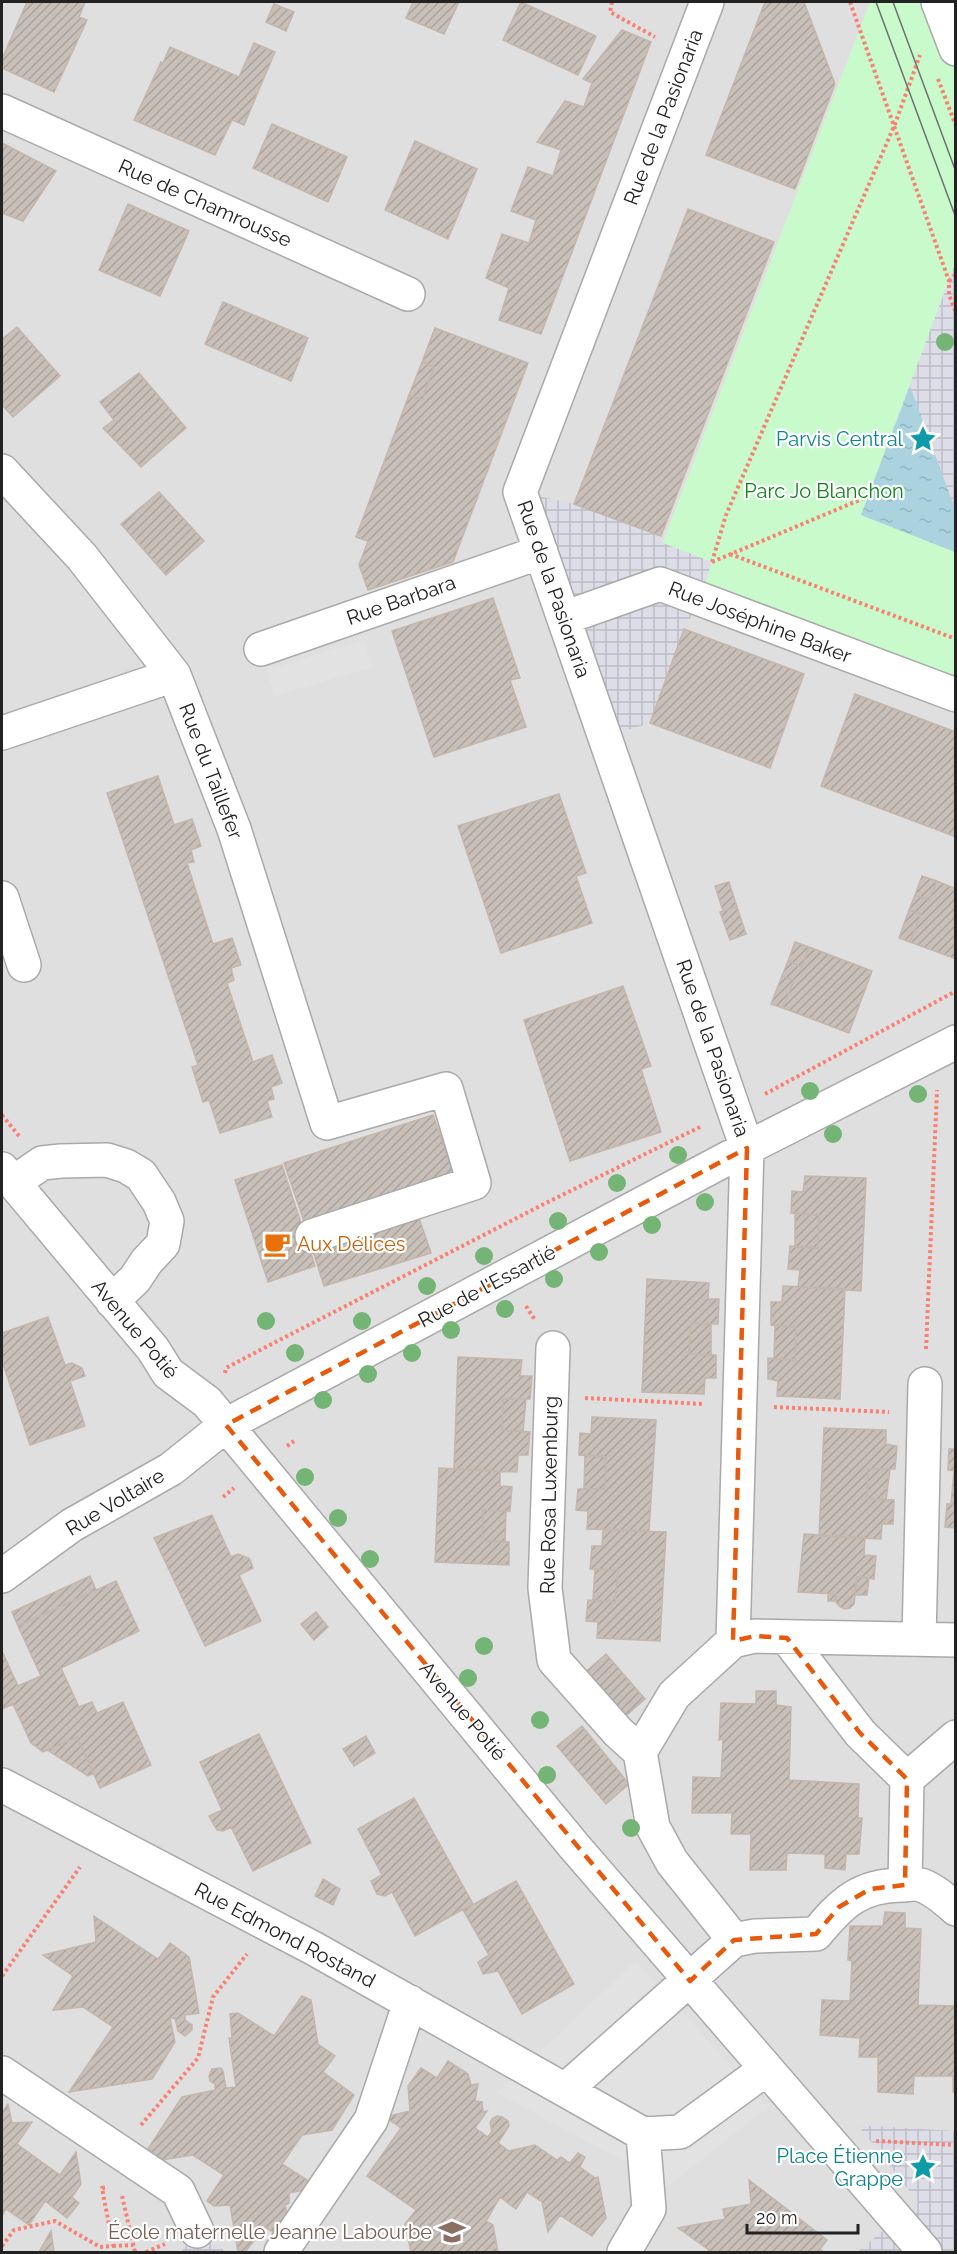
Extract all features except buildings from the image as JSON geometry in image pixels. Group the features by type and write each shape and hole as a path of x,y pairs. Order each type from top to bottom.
{"street":[{"name":"Rue de la Pasionaria","path":"707,2 520,492 747,1148"},
{"path":"938,2 956,49"},
{"name":"Rue de Chamrousse","path":"2,111 408,294"},
{"name":"Rue du Taillefer","path":"2,471 82,557 174,675 234,830 327,1123 446,1089 474,1183 312,1236"},
{"name":"Rue Barbara","path":"261,649 541,552"},
{"name":"Rue Joséphine Baker","path":"564,618 660,584 956,695"},
{"path":"2,733 174,675"},
{"path":"2,898 24,965"},
{"name":"Rue de l'Essartié","path":"226,1425 747,1148 947,1046"},
{"path":"734,1641 747,1148"},
{"path":"7,1176 42,1163 107,1160 126,1166 141,1175 159,1202 167,1221 163,1244 147,1261 135,1280 112,1301"},
{"name":"Avenue Potié","path":"7,1176 153,1349 168,1373 207,1402 574,1846 925,2253"},
{"name":"Rue Rosa Luxemburg","path":"553,1348 545,1587 554,1660 618,1732 640,1752"},
{"path":"919,1639 925,1384"},
{"name":"Rue Voltaire","path":"2,1576 72,1525 171,1469 226,1425"},
{"path":"734,1940 672,1862 653,1827 640,1752 675,1695 734,1641 755,1636 956,1640"},
{"path":"787,1638 861,1733 907,1779 905,1885"},
{"path":"907,1779 956,1737"},
{"name":"Rue Edmond Rostand","path":"2,1785 270,1925 644,2134"},
{"path":"565,2090 734,1940 755,1936 816,1934 839,1907 870,1889 920,1884 956,1909"},
{"path":"281,2253 371,2120 410,2002"},
{"path":"624,2253 649,2208 644,2134 680,2132 766,2069"},
{"path":"2,2073 178,2191 197,2231"}],"path":[{"path":"612,2 610,12 687,55"},
{"path":"850,2 949,281 949,295 956,313"},
{"path":"869,496 712,562 726,515 895,124 920,54"},
{"path":"936,75 956,126"},
{"path":"949,281 956,274"},
{"path":"730,554 956,639"},
{"path":"226,1368 534,1209 734,1110 956,991"},
{"path":"925,1384 947,1046"},
{"path":"506,1276 553,1348"},
{"path":"2,1976 101,1837"},
{"path":"119,2151 198,2058 213,1997 270,1925"},
{"path":"873,2141 956,2145"},
{"path":"120,2186 135,2253"},
{"path":"111,2187 102,2188 113,2246"},
{"path":"2,2247 14,2229 55,2221 100,2247 134,2245"}],"highlighted area":[{"path":"747,1148 733,1641 755,1636 787,1638 860,1733 907,1779 905,1885 870,1889 839,1907 816,1934 734,1940 690,1981 226,1425"}],"shaded area":[{"path":"2,2 955,2 955,2252 2,2252"},
{"name":"Parvis Central","path":"955,264 955,552 861,515"},
{"path":"520,492 574,504 661,536 663,543 712,562 700,599 684,630 650,723 605,737"},
{"path":"364,640 372,667 275,696 267,670"},
{"path":"636,1961 768,2107 669,2185 497,2093"},
{"name":"Place Étienne Grappe","path":"858,2125 955,2131 955,2252 857,2252 918,2202"},
{"path":"197,2231 226,2252 181,2252"}],"green space":[{"name":"Parc Jo Blanchon","path":"870,2 955,2 955,684 702,592 663,542"}],"water":[{"path":"910,386 955,509 955,552 861,515"}],"tram line":[{"path":"876,2 956,218"},
{"path":"893,2 956,172"}],"place":[{"name":"Parvis Central","path":"923,439"},
{"name":"Aux Délices","path":"277,1244"},
{"name":"Place Étienne Grappe","path":"923,2167"},
{"name":"École maternelle Jeanne Labourbe","path":"452,2232"}]}
